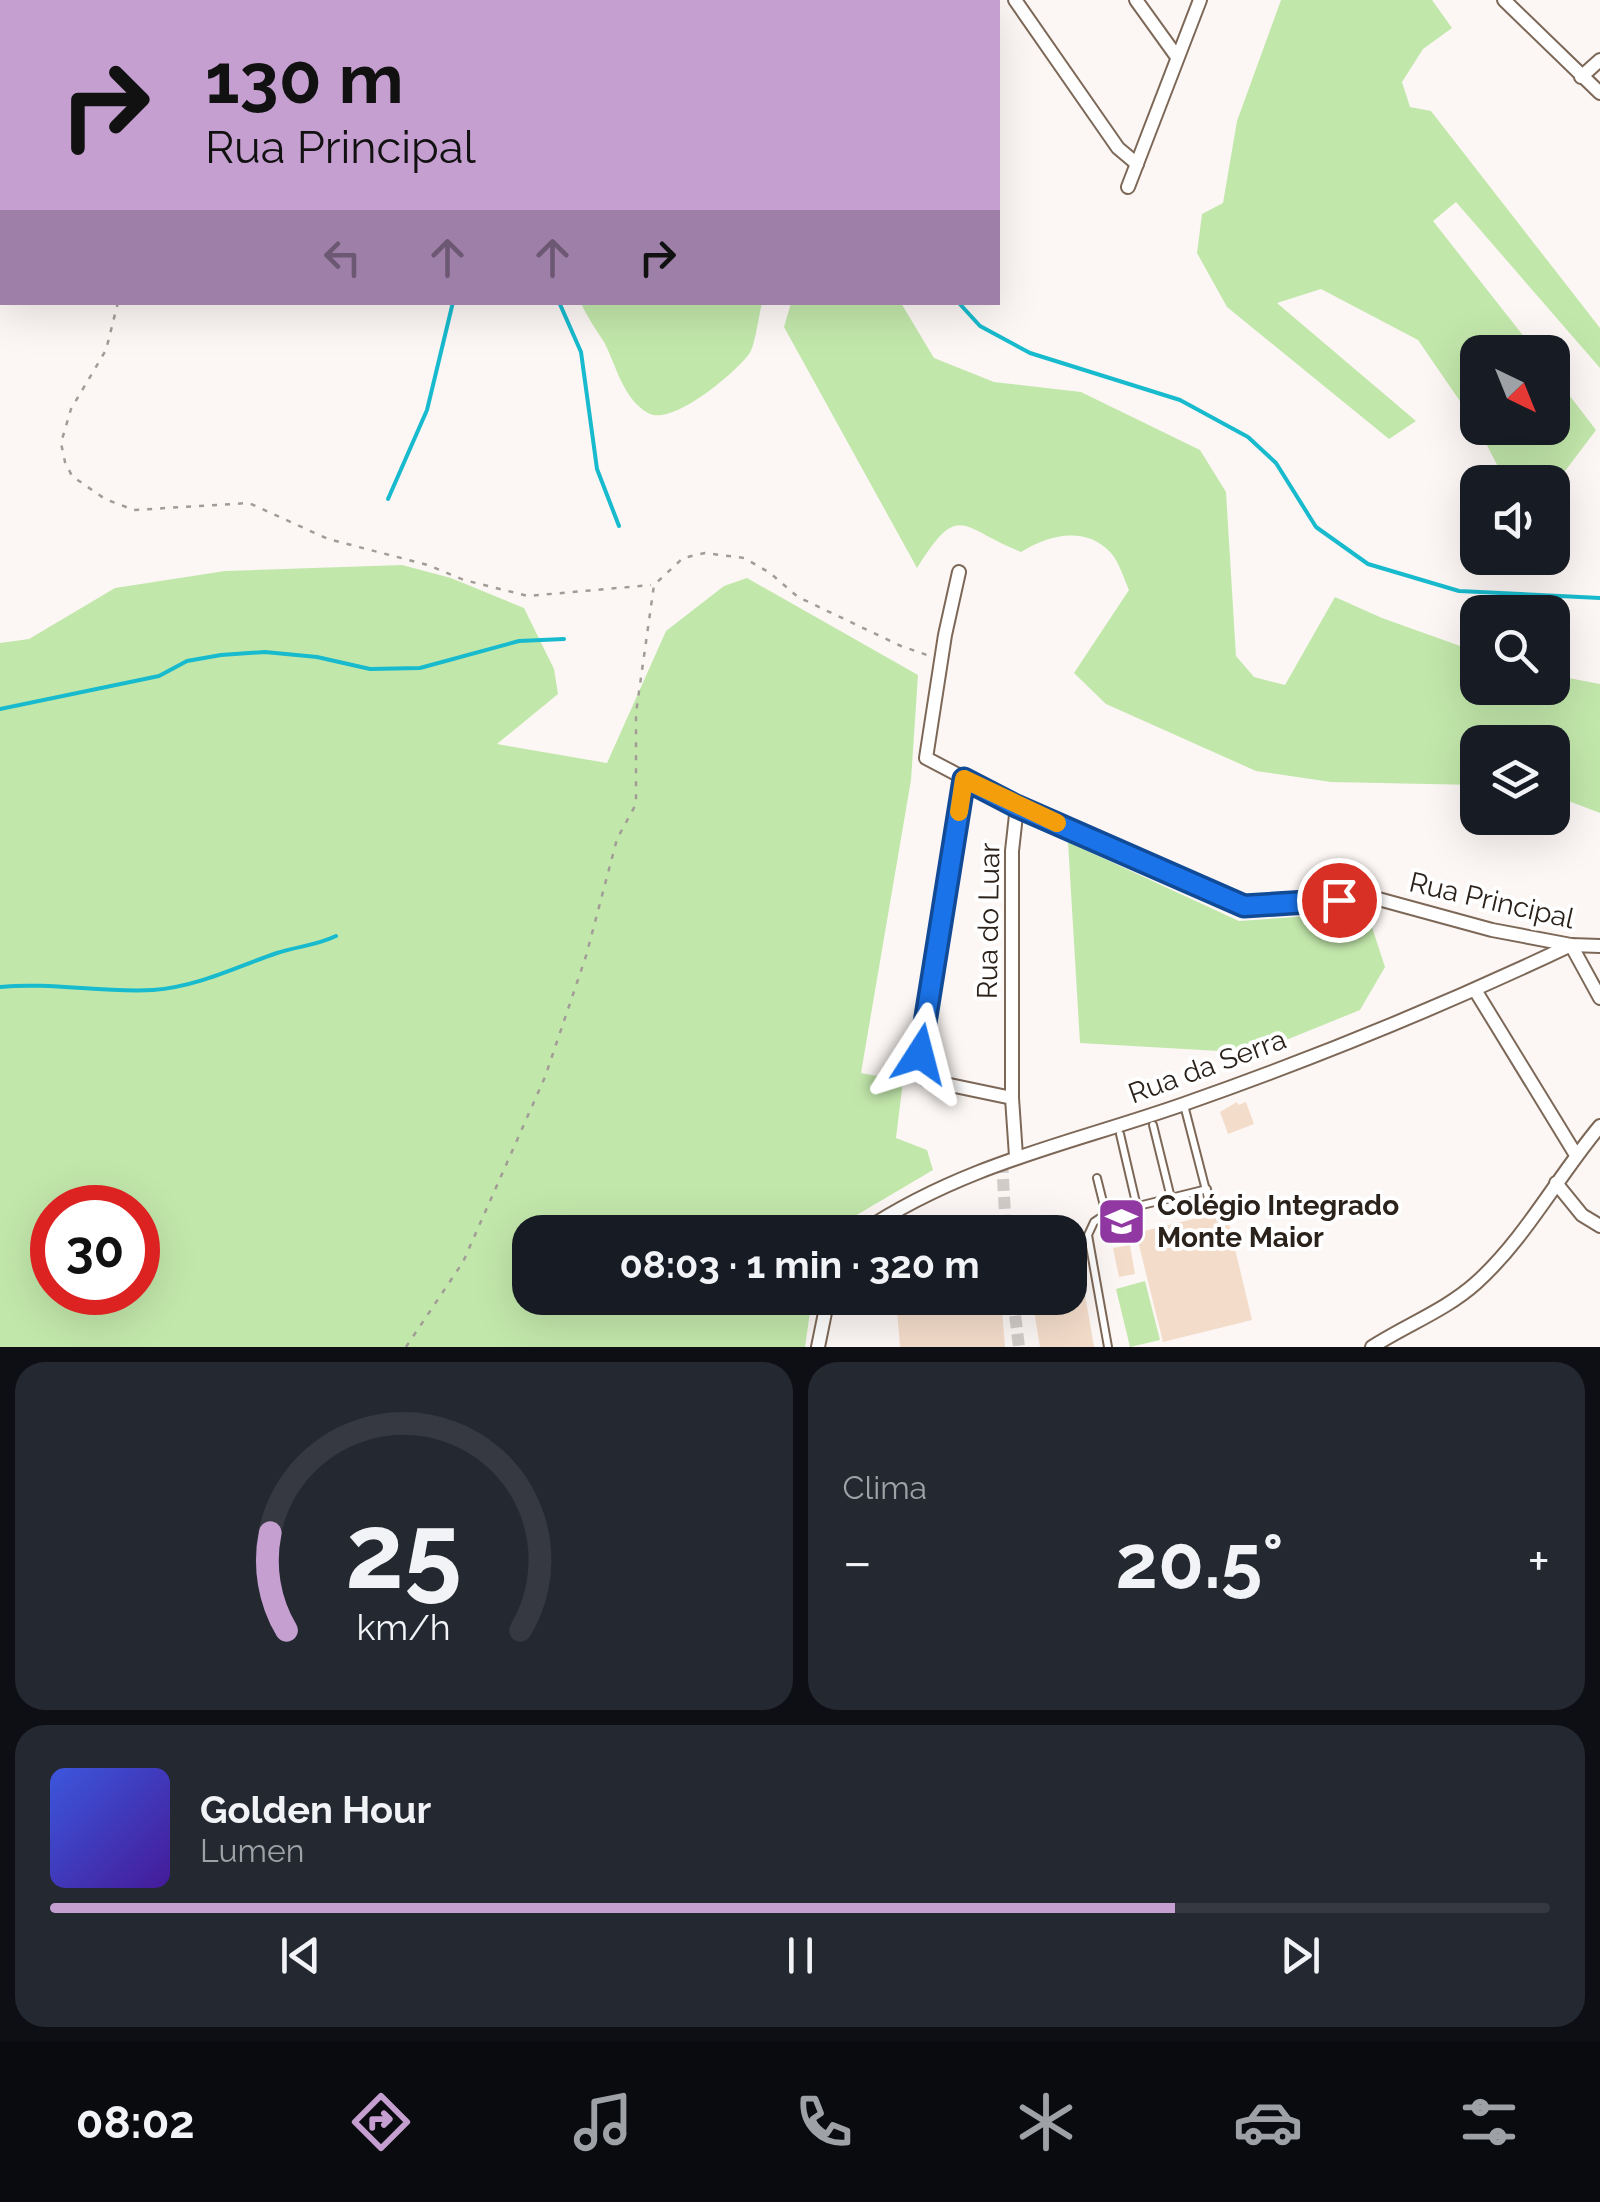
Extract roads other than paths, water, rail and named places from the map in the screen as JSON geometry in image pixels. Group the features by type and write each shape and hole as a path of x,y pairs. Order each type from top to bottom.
{"street":[{"path":"1015,0 1118,148 1137,164"},
{"path":"1136,0 1177,56"},
{"path":"1128,188 1200,0"},
{"path":"1504,0 1600,93"},
{"path":"1581,77 1600,60"},
{"name":"Rua Principal","path":"959,572 926,758 1016,806 1244,906 1370,897 1492,930 1570,946 1600,946"},
{"path":"964,779 920,1054 926,1080 1012,1098"},
{"name":"Rua do Luar","path":"1016,806 1012,852 1012,1098 1016,1156"},
{"path":"1570,946 1600,998"},
{"name":"Rua da Serra","path":"892,1215 942,1186 1002,1161 1184,1104 1476,990 1570,946"},
{"path":"1476,990 1576,1155"},
{"path":"1372,1347 1478,1282 1600,1126"},
{"path":"1556,1183 1582,1215 1600,1226"},
{"path":"818,1347 825,1315"}],"lane":[{"path":"1184,1104 1209,1202"},
{"path":"1153,1125 1171,1198"},
{"path":"1120,1134 1138,1207"},
{"path":"1097,1178 1106,1214"},
{"path":"1108,1347 1088,1235 1094,1222 1106,1214 1206,1189"}],"waterway":[{"path":"388,499 427,410 452,305"},
{"path":"560,305 581,352 597,469 619,526"},
{"path":"961,305 980,326 1030,353 1180,400 1248,437 1276,463 1316,527 1368,564 1459,591 1600,598"},
{"path":"0,709 159,676 187,661 221,655 265,652 317,657 370,669 420,668 519,641 564,639"},
{"path":"0,987 134,991 169,988 336,936"}],"tunnel":[{"path":"1002,1161 1005,1215"},
{"path":"1015,1315 1019,1347"}],"place":[{"name":"Colégio Integrado Monte Maior","path":"1122,1221"}]}
